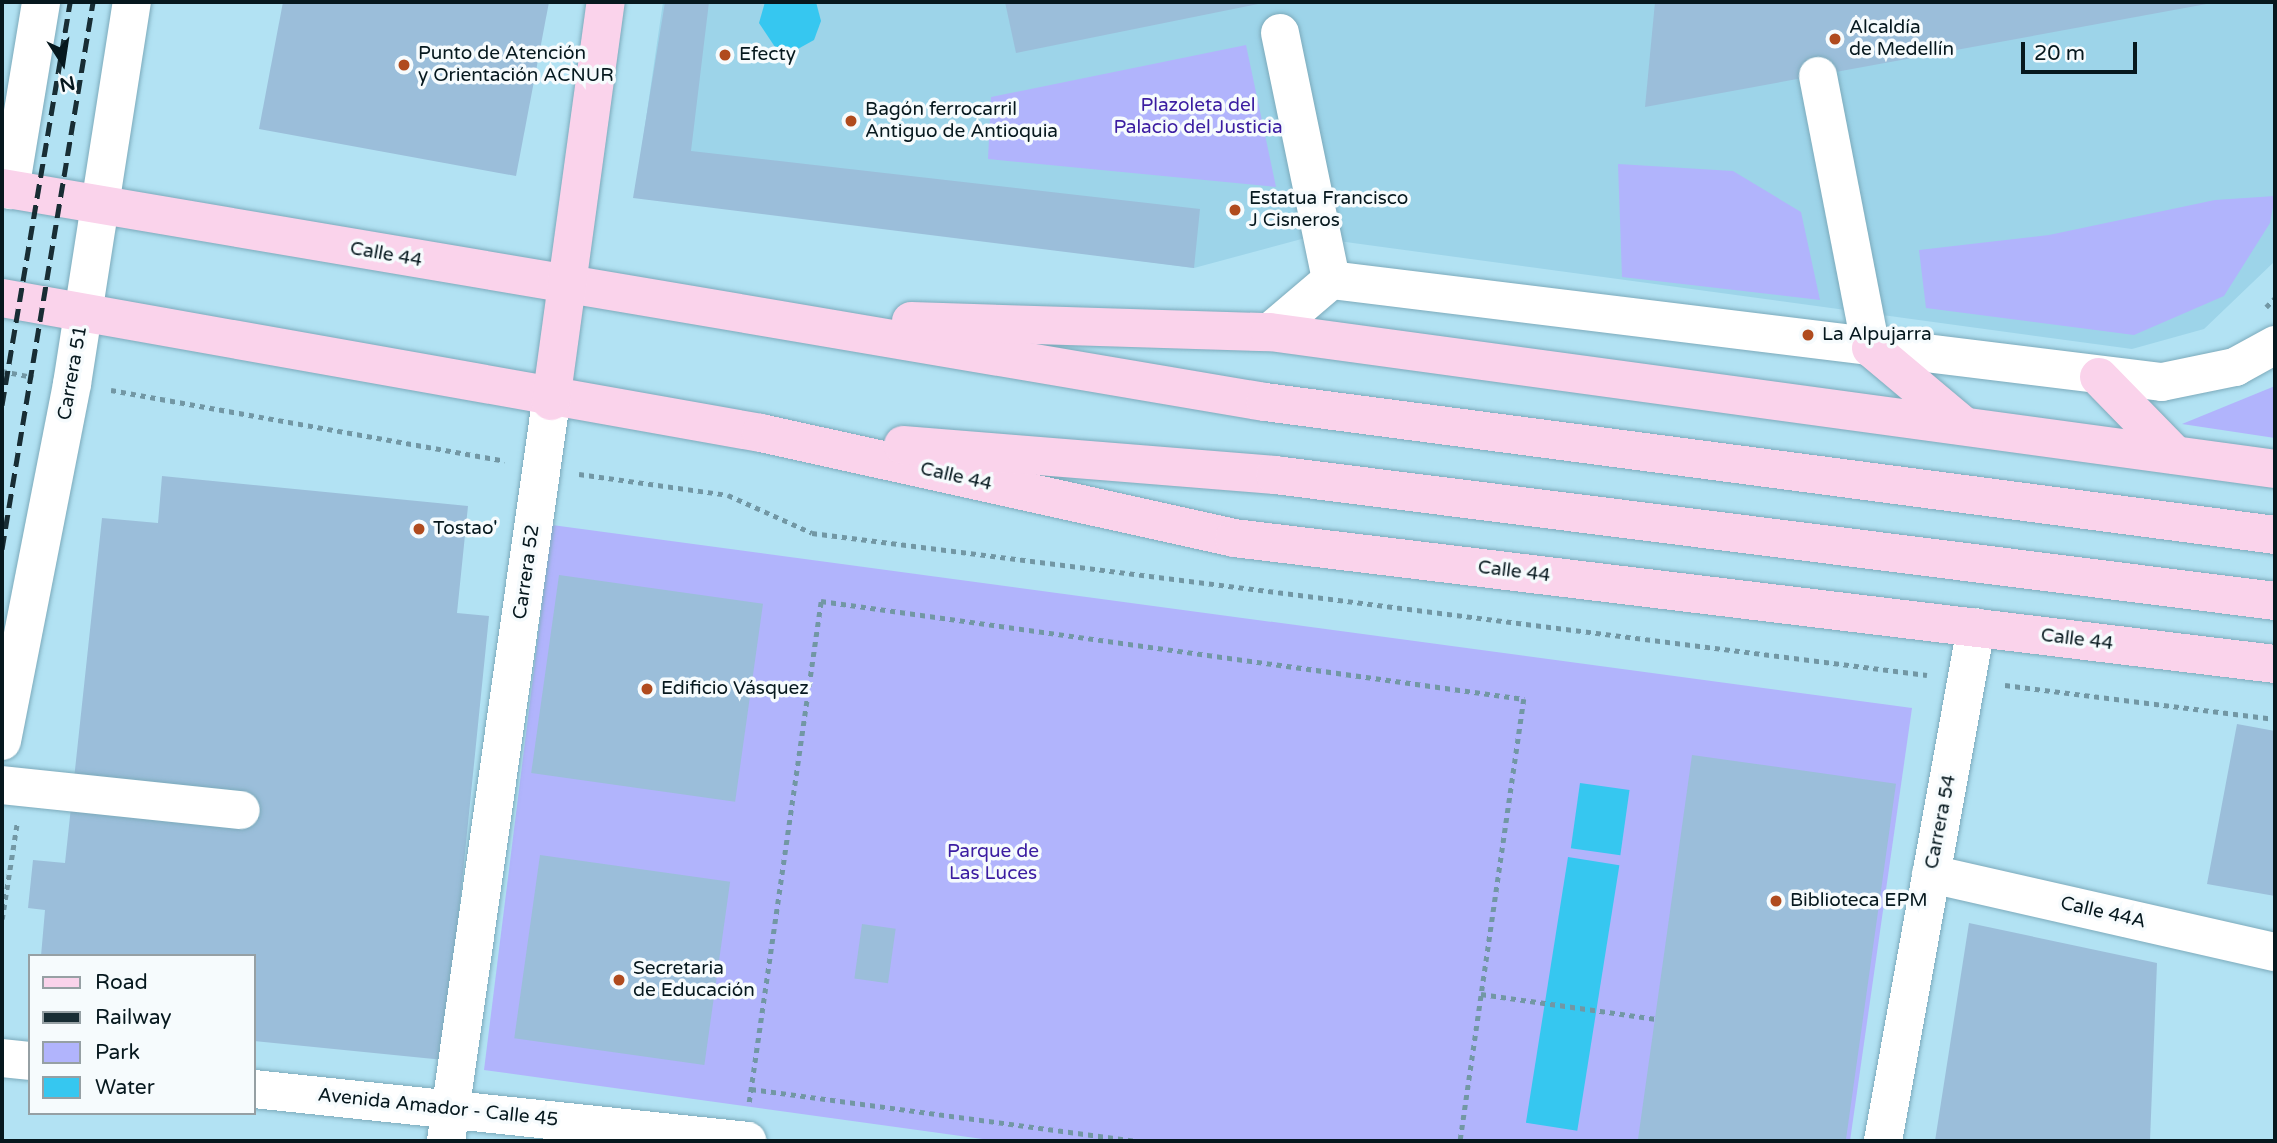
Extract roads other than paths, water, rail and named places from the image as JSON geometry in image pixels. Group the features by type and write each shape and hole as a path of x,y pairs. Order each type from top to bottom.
{"main road":[{"name":"Carrera 52","path":"551,401 606,2"},
{"name":"Calle 44","path":"6,189 565,287 771,316 1265,402 2275,535"},
{"name":"Calle 44","path":"2,298 83,311 551,401 761,433 1234,538 2275,664"},
{"name":"Calle 44","path":"771,316 1270,332 2275,469"},
{"path":"1871,348 1964,426"},
{"path":"2099,377 2175,455"},
{"name":"Calle 44","path":"761,433 1275,475 2275,601"}],"street":[{"path":"6,189 41,2"},
{"name":"Carrera 51","path":"2,741 72,384 98,204 132,2"},
{"path":"1280,33 1331,281"},
{"path":"1818,76 1871,348"},
{"path":"1270,332 1331,281 2099,377 2201,378 2275,345"},
{"name":"Carrera 52","path":"448,1126 551,401"},
{"name":"Carrera 54","path":"1883,1141 1976,627"},
{"path":"2,785 241,810"},
{"name":"Calle 44A","path":"1931,874 2275,952"},
{"path":"2,1058 28,1061"},
{"name":"Avenida Amador - Calle 45","path":"256,1089 448,1126 745,1141"}],"water":[{"path":"765,2 816,2 821,21 814,40 796,50 775,47 759,23"},
{"path":"1580,783 1630,790 1620,855 1571,848"},
{"path":"1568,857 1619,865 1577,1131 1526,1123"}],"railway":[{"path":"2,405 70,2"},
{"path":"2,549 93,2"}],"place":[{"name":"Alcaldía de Medellín","path":"1835,39"},
{"name":"Efecty","path":"725,55"},
{"name":"Punto de Atención y Orientación ACNUR","path":"404,65"},
{"name":"Bagón ferrocarril Antiguo de Antioquia","path":"851,121"},
{"name":"Estatua Francisco J Cisneros","path":"1235,210"},
{"name":"La Alpujarra","path":"1808,335"},
{"name":"Tostao'","path":"419,529"},
{"name":"Edificio Vásquez","path":"647,689"},
{"name":"Biblioteca EPM","path":"1776,901"},
{"name":"Secretaria de Educación","path":"619,980"}],"park label":[{"name":"Plazoleta del Palacio del Justicia","path":"1198,117"},
{"name":"Parque de Las Luces","path":"993,863"}]}
